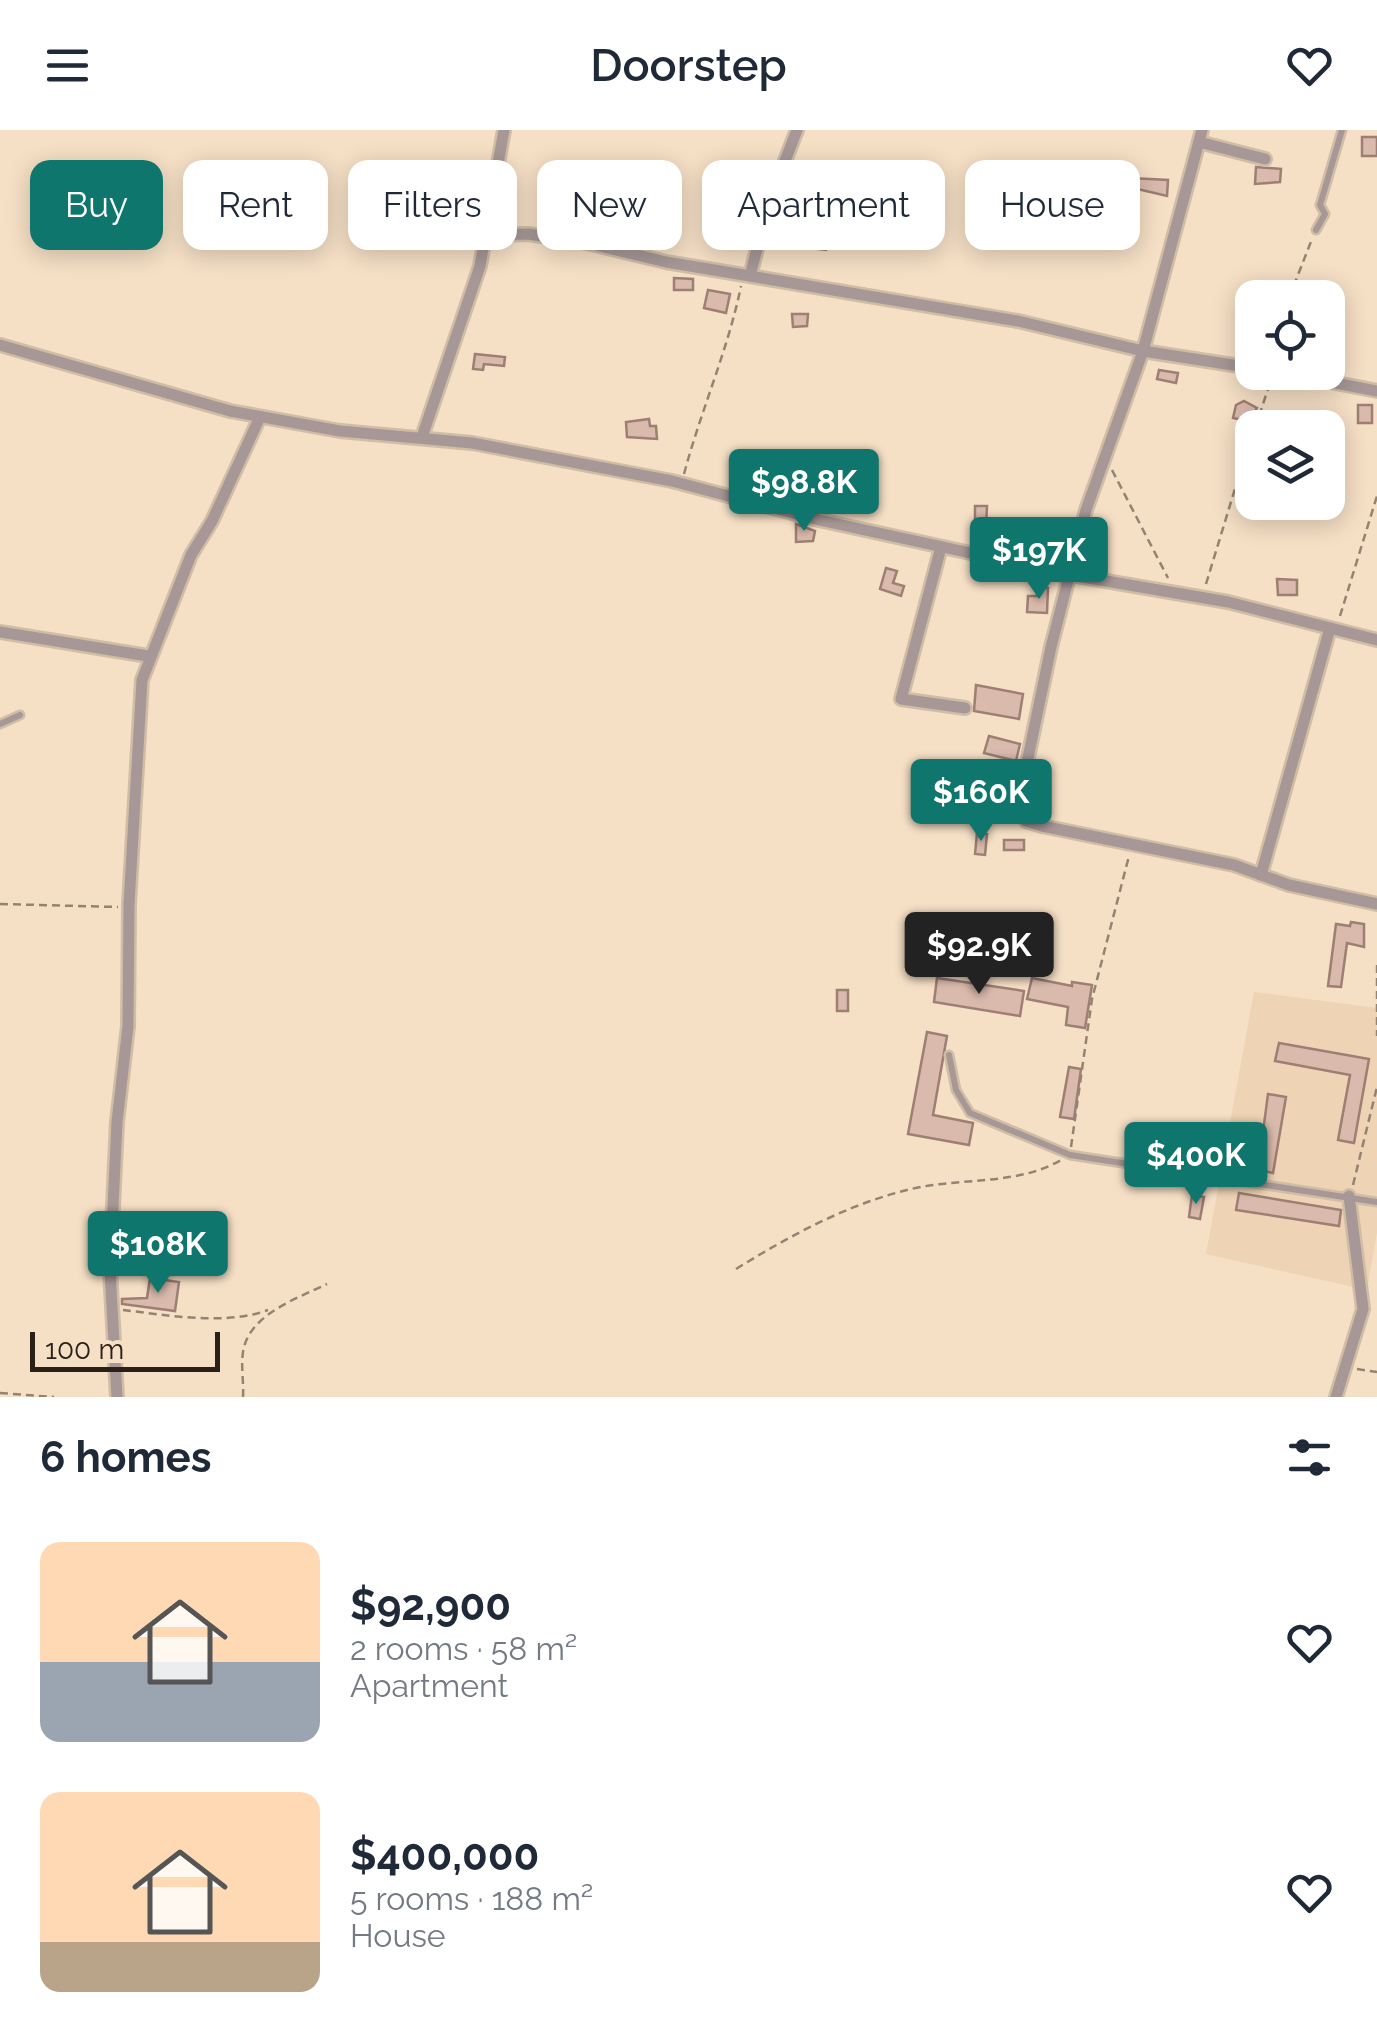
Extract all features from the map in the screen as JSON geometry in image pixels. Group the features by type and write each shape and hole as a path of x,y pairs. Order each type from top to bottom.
{"street":[{"path":"499,160 504,130"},
{"path":"747,275 797,130"},
{"path":"1265,158 1201,136 1143,351 1086,510 1018,806 1026,821 1377,904"},
{"path":"517,234 587,243 1018,321 1143,351 1235,365"},
{"path":"422,437 483,250"},
{"path":"0,345 132,386 260,417 340,431 422,437 681,483 941,547 1200,597 1377,640"},
{"path":"1345,385 1377,391"},
{"path":"118,1397 112,1308 117,1122 128,1026 129,904 139,721 148,656 191,554 212,521 260,417"},
{"path":"941,547 901,700 965,708"},
{"path":"1260,875 1330,628"},
{"path":"0,632 148,656"},
{"path":"1336,1397 1363,1309 1349,1196"}],"lane":[{"path":"1316,230 1325,214 1320,205 1342,130"},
{"path":"0,724 20,715"},
{"path":"949,1055 956,1090 970,1113 1070,1155 1377,1202"}],"path":[{"path":"1296,280 1316,230"},
{"path":"681,483 700,414 732,334 747,275"},
{"path":"1106,458 1176,593"},
{"path":"1200,597 1235,489"},
{"path":"1330,628 1338,622 1377,496"},
{"path":"736,1268 806,1226 911,1189 1037,1174 1070,1155 1092,999 1132,845"},
{"path":"0,904 129,904"},
{"path":"1377,965 1377,1036"},
{"path":"1349,1196 1362,1158 1377,1087"},
{"path":"244,1397 244,1347 254,1329 266,1316 327,1284"},
{"path":"112,1308 197,1316 253,1316 268,1310"},
{"path":"1346,1368 1377,1372"},
{"path":"0,1393 54,1397"}],"shaded area":[{"path":"1254,992 1377,1008 1377,1232 1367,1290 1206,1254"}],"building":[{"path":"1362,137 1377,137 1377,156 1362,156"},
{"path":"1256,167 1281,169 1280,182 1255,184"},
{"path":"1140,179 1168,180 1167,196 1140,190"},
{"path":"674,278 693,279 693,290 674,290"},
{"path":"708,290 730,294 726,313 704,308"},
{"path":"792,314 808,314 807,326 793,327"},
{"path":"475,354 505,357 504,366 484,364 483,370 473,369"},
{"path":"1159,370 1178,373 1176,383 1157,379"},
{"path":"1244,401 1257,408 1235,410 1235,418 1233,418 1236,405"},
{"path":"1358,405 1372,405 1372,423 1358,423"},
{"path":"649,419 650,426 656,426 657,439 627,437 626,422"},
{"path":"975,506 987,506 986,528 975,527"},
{"path":"796,524 815,531 813,541 796,542"},
{"path":"886,568 897,571 893,583 904,586 901,596 880,589"},
{"path":"1277,579 1297,580 1297,595 1278,595"},
{"path":"1037,587 1048,588 1047,613 1027,612 1028,596 1037,596"},
{"path":"976,685 1023,694 1019,719 974,711"},
{"path":"989,736 1020,744 1016,761 984,753"},
{"path":"977,833 987,834 985,855 975,854"},
{"path":"1004,840 1024,840 1024,850 1004,850"},
{"path":"1351,922 1364,924 1364,947 1347,943 1341,987 1328,986 1336,924 1350,926"},
{"path":"937,978 1024,991 1020,1016 934,1002"},
{"path":"1032,978 1072,986 1072,982 1092,985 1085,1028 1066,1025 1068,1007 1027,999"},
{"path":"837,990 848,990 848,1011 837,1011"},
{"path":"927,1032 947,1036 933,1115 973,1123 969,1145 908,1134"},
{"path":"1279,1043 1369,1059 1354,1143 1338,1140 1350,1075 1275,1061"},
{"path":"1069,1067 1081,1069 1074,1119 1060,1117"},
{"path":"1268,1094 1286,1097 1273,1173 1258,1170"},
{"path":"1239,1193 1341,1210 1339,1226 1236,1210"},
{"path":"1192,1195 1204,1197 1200,1219 1189,1217"},
{"path":"150,1278 179,1282 175,1311 122,1304 122,1299 147,1298"}]}
